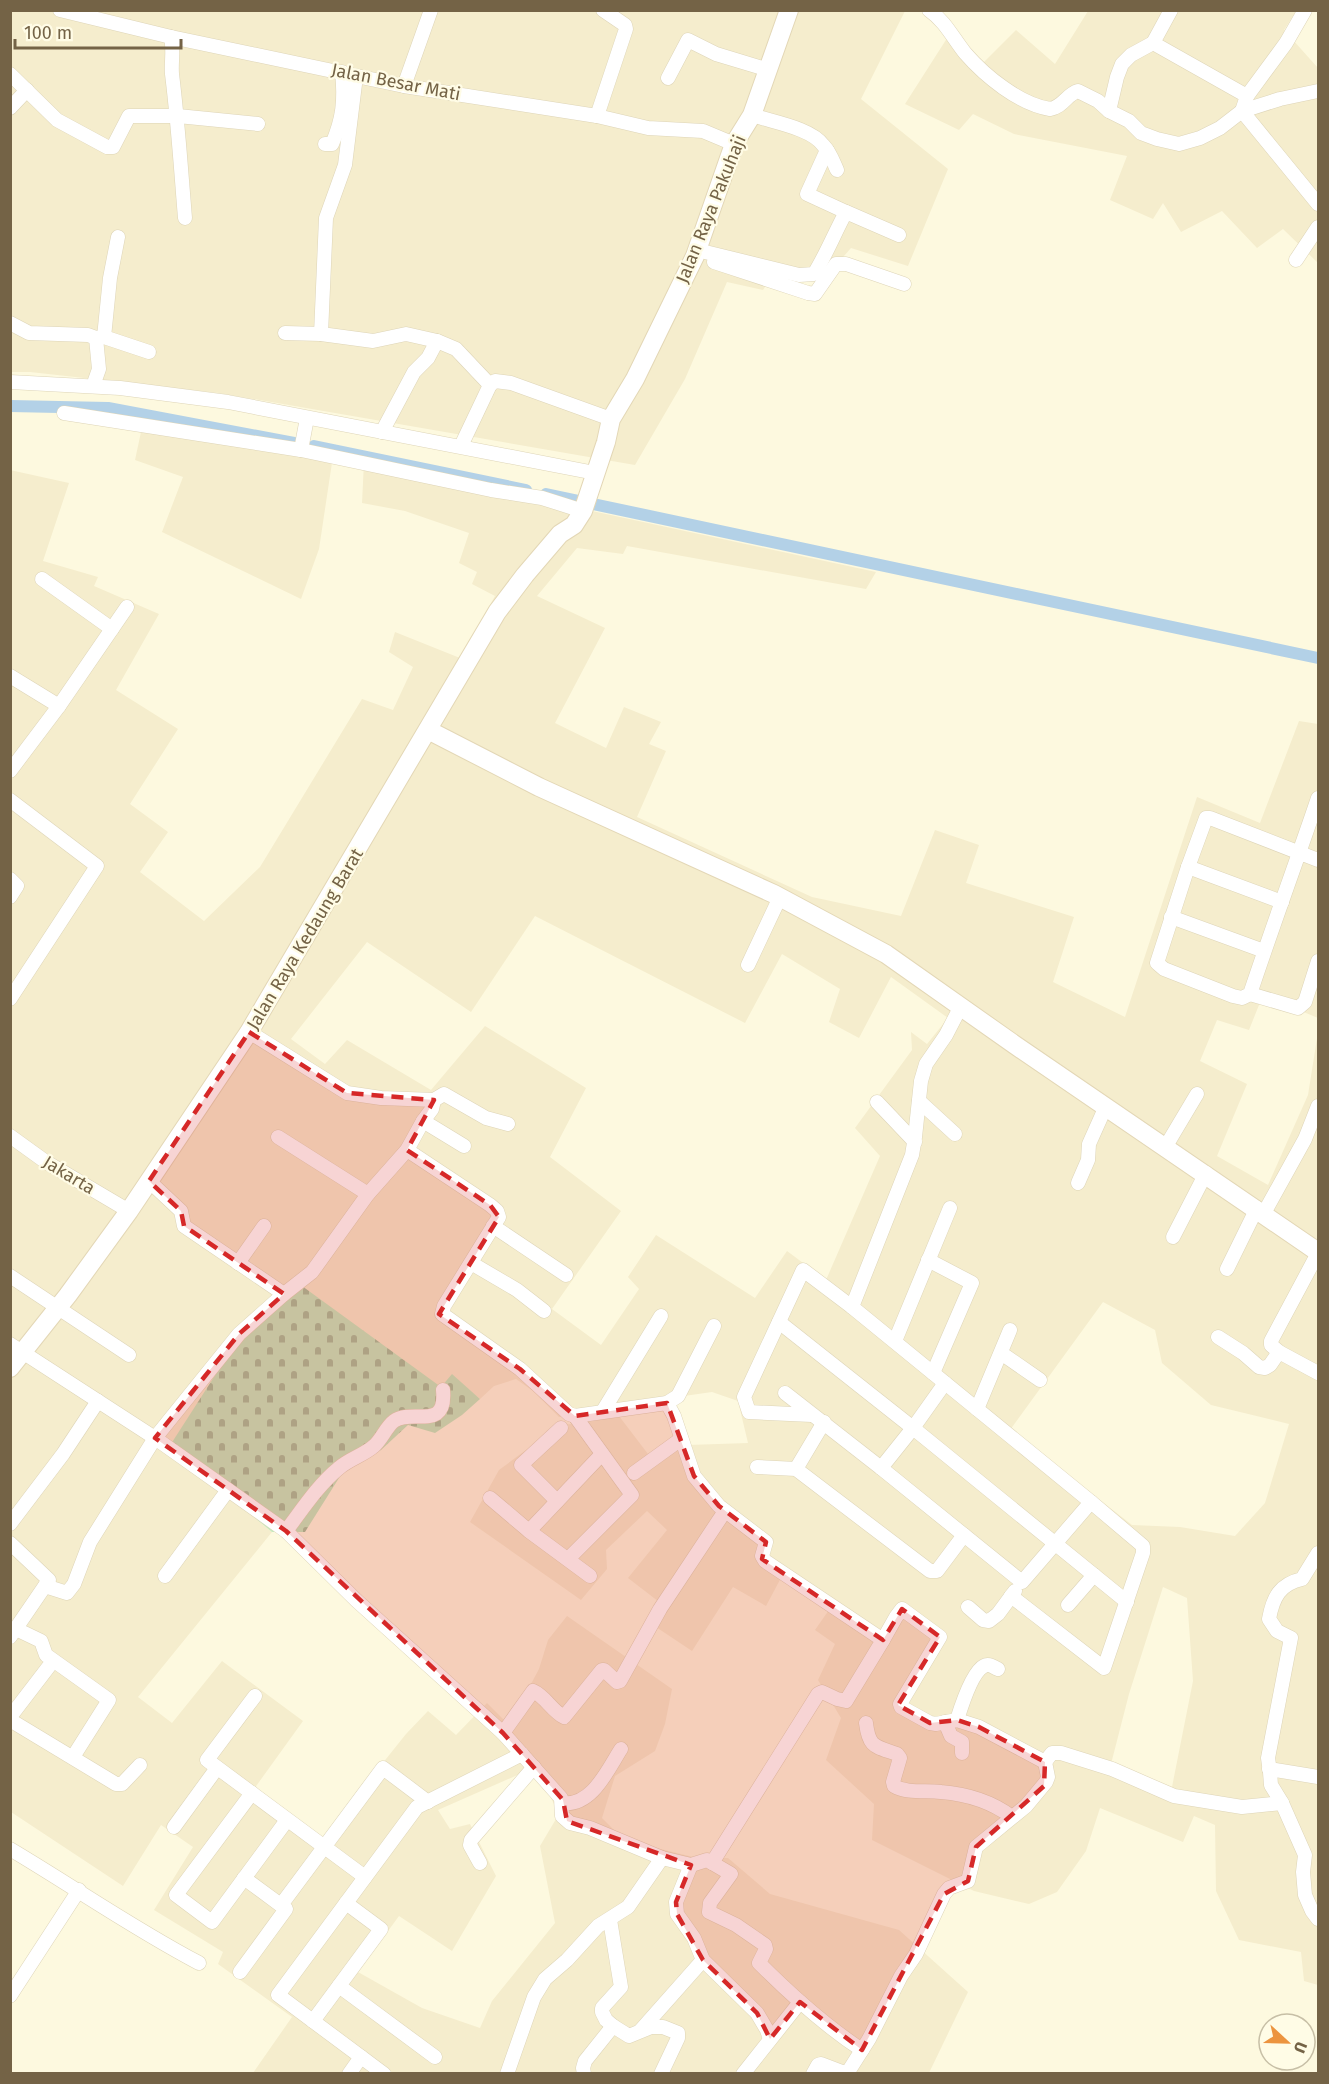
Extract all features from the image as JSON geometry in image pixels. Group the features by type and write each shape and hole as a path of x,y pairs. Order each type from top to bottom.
{"street":[{"name":"Jalan Besar Mati","path":"60,10 171,37 404,86 597,116 648,128 703,131 734,144"},
{"path":"404,86 431,10"},
{"path":"597,116 626,29 625,25 603,10"},
{"name":"Jalan Raya Pakuhaji","path":"584,507 606,442 611,419 635,379 696,253 734,144 752,115 789,10"},
{"path":"929,10 943,22 966,54 1011,93 1050,109 1061,105 1072,94 1078,92 1098,101 1109,111 1129,121 1141,133 1179,144 1193,141 1220,128 1242,111 1280,99 1318,91"},
{"path":"1109,111 1122,64 1131,55 1153,43 1171,10"},
{"path":"1242,111 1247,96 1286,43 1305,10"},
{"path":"171,37 185,218"},
{"path":"668,78 688,40 716,54 769,70"},
{"path":"1153,43 1247,96"},
{"path":"325,144 332,144 343,108 345,99 342,72"},
{"path":"10,74 57,120 107,147 113,147 129,116 178,116 258,124"},
{"path":"321,334 326,218 345,165 356,75"},
{"path":"10,108 27,90"},
{"path":"1242,111 1318,204"},
{"path":"752,115 810,134 822,143 837,170"},
{"path":"827,150 807,194 899,235"},
{"path":"696,253 809,276 814,274 822,261 831,238 846,212"},
{"path":"1296,260 1318,227"},
{"path":"93,386 99,369 100,337 118,237"},
{"path":"696,253 808,293 815,294 836,264 858,267 904,284"},
{"path":"10,323 28,333 88,335 149,352"},
{"path":"285,333 321,334 373,341 406,334 437,341 456,349 490,385"},
{"path":"381,432 414,372 428,358 437,341"},
{"path":"10,381 93,386 228,402 307,421 461,446 594,477"},
{"path":"461,446 490,385 495,381 511,382 611,419"},
{"path":"64,412 301,448 491,490 584,507"},
{"path":"301,448 307,421"},
{"name":"Jalan Raya Kedaung Barat","path":"10,1368 16,1348 58,1307 129,1211 249,1032 497,612 560,534 574,525 584,507"},
{"path":"42,579 112,629"},
{"path":"10,771 59,706 127,607"},
{"path":"10,676 59,706"},
{"path":"428,730 539,787 780,897 886,954 1318,1252 1271,1341 1271,1345 1279,1352 1318,1373"},
{"path":"1250,994 1318,798"},
{"path":"10,800 97,866 10,999"},
{"path":"1318,860 1208,818 1204,820 1157,961 1161,967 1233,996 1242,998 1250,994 1298,1008 1305,1002 1318,961"},
{"path":"1188,867 1282,902"},
{"path":"747,965 780,897"},
{"path":"1171,917 1264,951"},
{"path":"852,1307 906,1173 915,1142 921,1081 926,1064 946,1035 961,1006"},
{"path":"249,1032 347,1093 381,1098 434,1100 444,1094 486,1118 508,1124"},
{"path":"1166,1146 1197,1094"},
{"path":"45,1586 66,1593 74,1584 90,1542 155,1438 239,1334 312,1272 368,1194 407,1150 432,1109 434,1100"},
{"path":"919,1101 955,1134"},
{"path":"877,1102 915,1142"},
{"path":"1078,1183 1088,1160 1089,1144 1106,1106"},
{"path":"1227,1269 1305,1138 1318,1106"},
{"path":"423,1121 464,1146"},
{"name":"Jakarta","path":"10,1136 46,1162 129,1211"},
{"path":"278,1137 368,1194"},
{"path":"407,1150 490,1205 497,1211 499,1217 444,1306 442,1314 520,1369 575,1416 632,1496 568,1559"},
{"path":"1173,1237 1206,1173"},
{"path":"149,1181 181,1211 184,1226 284,1294"},
{"path":"895,1341 950,1208"},
{"path":"238,1263 264,1226"},
{"path":"494,1226 567,1275"},
{"path":"928,1260 972,1283 933,1373"},
{"path":"471,1263 517,1290 544,1311"},
{"path":"818,1418 749,1412 744,1397 803,1270 895,1341 1143,1546 1143,1553 1104,1668 1011,1596"},
{"path":"10,1276 129,1354"},
{"path":"603,1411 661,1316"},
{"path":"779,1322 1127,1602"},
{"path":"575,1416 667,1403 680,1395 714,1326"},
{"path":"977,1409 1010,1330"},
{"path":"1218,1337 1262,1368 1270,1365 1279,1352"},
{"path":"16,1348 155,1438 286,1531 356,1600 503,1733 561,1798 562,1816 567,1821 590,1828 662,1858 691,1865 702,1861 712,1863 731,1874 710,1903 709,1912 736,1924 765,1945 766,1949 759,1963 840,2036 862,2050"},
{"path":"1001,1353 1040,1380"},
{"path":"881,1468 945,1383"},
{"path":"286,1531 337,1469 374,1446 394,1421 402,1418 429,1416 440,1411 444,1402 443,1390"},
{"path":"785,1393 1022,1582"},
{"path":"10,1524 63,1454 98,1401"},
{"path":"667,1403 694,1476 724,1510 766,1542 762,1556 765,1561 883,1640"},
{"path":"796,1469 818,1418"},
{"path":"558,1501 522,1465 561,1428"},
{"path":"634,1473 681,1439"},
{"path":"529,1531 602,1454"},
{"path":"757,1467 796,1469 930,1571 937,1571 964,1536"},
{"path":"165,1576 228,1490"},
{"path":"490,1498 529,1531 590,1576"},
{"path":"968,1606 983,1620 989,1621 998,1614 1022,1582 1091,1502"},
{"path":"503,1733 529,1693 538,1694 564,1717 602,1670 617,1682 620,1681 660,1609 724,1510"},
{"path":"10,1543 48,1577 49,1581 13,1633 41,1641 46,1655 109,1700 73,1757"},
{"path":"1318,1553 1302,1579 1283,1586 1275,1595 1271,1606 1269,1619 1277,1631 1291,1638 1268,1758 1271,1785 1282,1803 1305,1855 1303,1872 1305,1895 1318,1919"},
{"path":"1068,1605 1094,1575"},
{"path":"712,1863 818,1694 821,1692 845,1701 902,1609 940,1636 900,1705 930,1723 951,1721 988,1731 1045,1761"},
{"path":"53,1660 10,1718 118,1785 126,1781 140,1765"},
{"path":"962,1753 962,1742 952,1737 951,1721 979,1670 989,1665 998,1670"},
{"path":"255,1696 207,1760 365,1877"},
{"path":"867,1723 868,1739 873,1744 897,1754 900,1758 893,1782 894,1786 901,1790 944,1792 981,1800 996,1806 1012,1817"},
{"path":"562,1803 570,1804 585,1798 595,1788 621,1749"},
{"path":"1045,1761 1052,1753 1061,1753 1112,1769 1174,1796 1245,1807 1282,1803"},
{"path":"384,2073 278,1995 417,1807 522,1754"},
{"path":"813,2073 821,2064 846,2073 862,2050 888,1999 916,1954 947,1890 968,1881 976,1847 1026,1806 1046,1782 1048,1777 1045,1761"},
{"path":"480,1863 470,1845 471,1840 534,1767"},
{"path":"174,1827 217,1768"},
{"path":"281,1905 383,1768 428,1802"},
{"path":"1269,1769 1318,1778"},
{"path":"252,1793 176,1895 212,1922 287,1820"},
{"path":"10,1849 80,1890 153,1939 199,1963"},
{"path":"507,2073 534,1997 545,1979 567,1960 598,1926 628,1907 662,1858"},
{"path":"691,1865 675,1910 694,1938 703,1960 757,2013 770,2039"},
{"path":"240,1972 286,1909 244,1878"},
{"path":"10,1996 80,1890"},
{"path":"314,2021 381,1929 346,1903"},
{"path":"610,1920 621,1987 602,2008 602,2012 606,2020 629,2037 635,2036 640,2031 703,1960"},
{"path":"339,1986 435,2057"},
{"path":"743,2073 800,2002"},
{"path":"584,2073 585,2061 613,2026"},
{"path":"640,2031 644,2028 656,2027 671,2029 678,2033 665,2072"},
{"path":"349,2073 361,2056"}],"highlighted area":[{"path":"249,1032 347,1093 434,1100 407,1150 490,1205 499,1217 439,1314 520,1369 575,1416 667,1403 694,1476 719,1506 766,1542 762,1559 883,1640 902,1609 940,1637 898,1705 930,1723 957,1720 979,1727 1045,1762 1044,1786 976,1847 968,1881 944,1894 862,2050 800,2002 770,2039 757,2013 703,1960 677,1914 676,1902 691,1865 567,1821 563,1800 503,1733 286,1531 155,1438 239,1334 284,1294 184,1226 181,1211 149,1181"}],"shaded area":[{"path":"10,11 905,11 861,99 948,169 908,266 851,248 821,282 774,273 763,290 727,282 685,379 635,465 219,393 30,372 11,372"},
{"path":"1088,11 1296,11 1284,30 1318,68 1318,263 1283,229 1257,248 1222,211 1181,232 1163,203 1153,219 1110,200 1127,156 1014,134 973,114 959,130 905,104 951,32 981,65 1016,30 1055,64"},
{"path":"141,432 333,456 319,549 301,599 162,532 183,477 135,460"},
{"path":"364,462 876,572 866,589 627,546 623,554 577,548 537,596 605,628 555,723 606,748 624,707 661,722 649,744 666,751 637,817 812,897 901,916 935,830 979,845 966,883 1074,917 1053,982 1125,1017 1197,797 1260,823 1299,721 1318,724 1318,1018 1263,995 1249,1030 1217,1020 1200,1061 1247,1084 1217,1156 1268,1185 1308,1095 1318,1032 1318,1985 1304,1981 1301,1952 1239,1940 1216,1891 1215,1825 1194,1816 1183,1842 1100,1808 1086,1851 1057,1892 1029,1904 974,1891 872,1840 874,1804 826,1760 841,1718 818,1680 835,1644 815,1630 831,1607 782,1576 766,1606 733,1587 692,1651 653,1625 667,1608 628,1578 667,1530 647,1511 606,1550 607,1569 581,1600 470,1522 499,1470 560,1425 619,1416 648,1454 688,1445 748,1443 738,1401 712,1392 614,1406 559,1417 533,1391 516,1379 494,1386 480,1399 452,1375 442,1387 239,1505 272,1532 138,1697 172,1723 222,1661 303,1721 254,1789 322,1839 406,1734 428,1711 456,1735 487,1703 509,1725 539,1669 548,1640 567,1616 672,1689 665,1724 655,1751 615,1776 602,1818 624,1840 697,1858 728,1858 770,1894 899,1930 968,1992 929,2073 253,2073 292,2017 218,1964 223,1952 154,1910 193,1847 161,1825 123,1886 11,1812 10,470 69,483 43,561 98,577 94,586 159,614 116,690 178,729 130,804 168,832 140,872 204,921 260,867 362,699 393,710 413,667 389,652 395,632 460,658 495,596 472,584 477,572 459,563 469,533 405,511 362,503","holes":["535,916 745,1023 782,954 840,989 829,1022 859,1038 891,977 948,1018 927,1044 911,1032 912,1050 855,1128 880,1156 826,1280 787,1251 755,1298 656,1235 628,1277 639,1289 601,1345 552,1309 621,1211 550,1157 586,1088 485,1026 431,1090 347,1040 325,1064 291,1039 367,942 471,1012","1103,1302 1155,1330 1162,1363 1211,1405 1289,1424 1265,1503 1235,1536 1180,1527 1132,1525 1010,1430","1163,1587 1187,1598 1193,1681 1172,1787 1111,1764 1129,1694","531,1769 549,1794 559,1814 540,1846 555,1923 492,2001 480,2028 422,2008 358,1972 399,1916 452,1951 496,1876 470,1824 450,1829 438,1810"]}],"green space":[{"path":"302,1286 441,1387 452,1374 480,1399 462,1415 435,1433 408,1425 381,1450 344,1470 305,1532 272,1532 169,1447 243,1332"}],"waterway":[{"path":"10,406 108,408 294,443"},
{"path":"314,446 526,490"},
{"path":"546,494 1318,658"}]}
